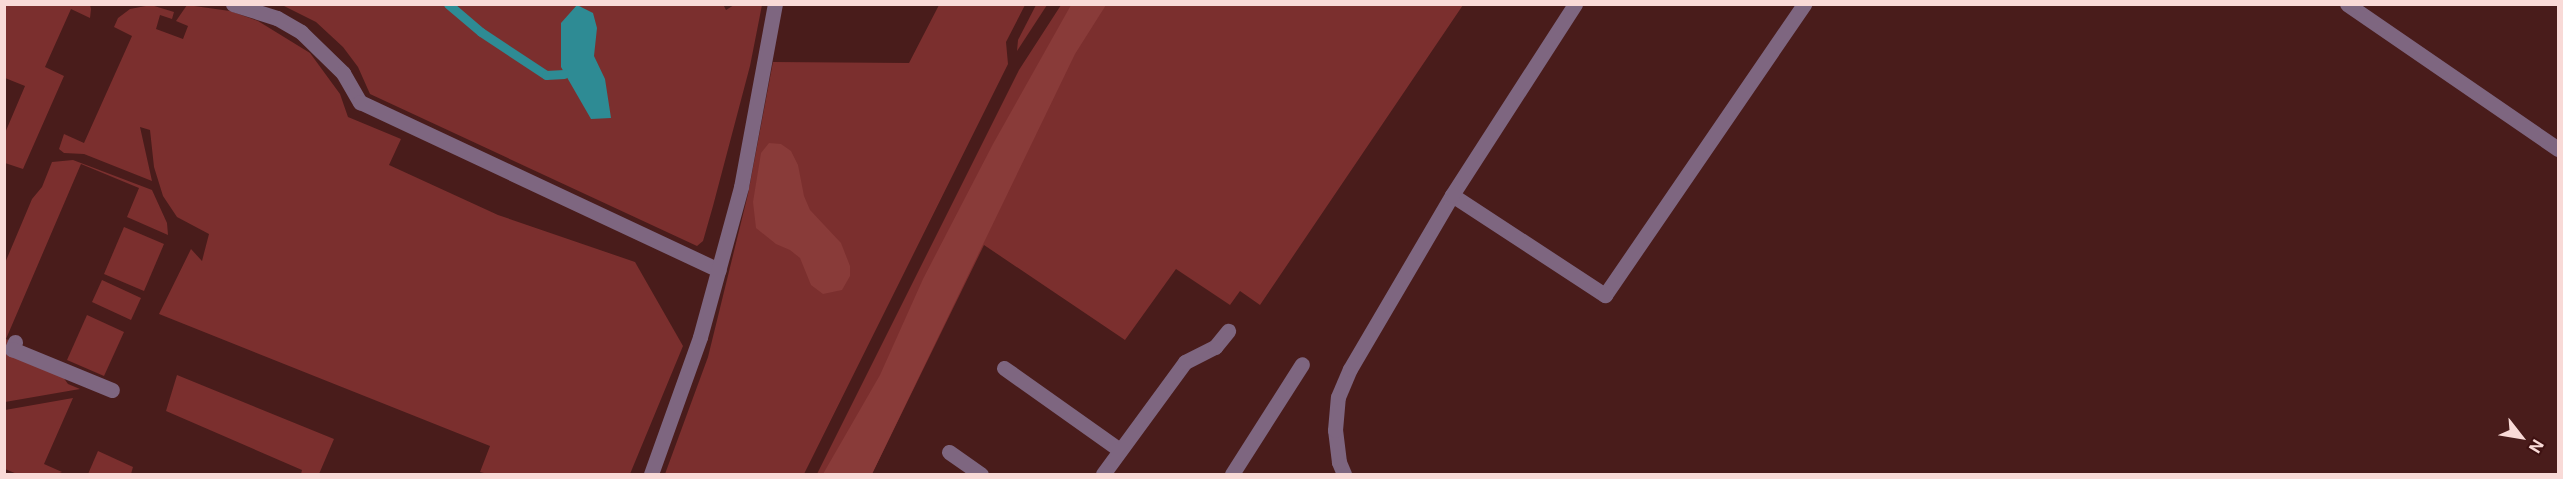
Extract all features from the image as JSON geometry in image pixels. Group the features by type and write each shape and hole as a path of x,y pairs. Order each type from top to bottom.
{"street":[{"path":"233,4 276,18 302,32 343,73 360,102 719,270"},
{"path":"651,474 700,337 741,187 775,4"},
{"path":"1344,474 1339,462 1335,430 1338,397 1350,369 1452,195 1575,4"},
{"path":"1452,195 1605,295 1804,4"},
{"path":"2347,4 2559,149"},
{"path":"1104,474 1185,362 1215,347 1228,330"},
{"path":"15,342 12,349 112,390"},
{"path":"1232,474 1302,364"},
{"path":"1004,368 1120,450"},
{"path":"949,452 981,474"}],"shaded area":[{"path":"5,4 90,5 91,9 90,18 71,9 45,67 64,76 23,169 5,163 5,133 25,86 5,78"},
{"path":"723,4 726,10 734,5 762,5 750,66 713,206 703,241 697,246 370,94 358,67 343,47 316,22 282,5"},
{"path":"151,5 174,12 172,19 160,15 156,29 183,39 188,26 176,21 187,5 230,11 258,21 310,53 340,94 348,117 401,139 389,165 498,215 635,262 683,346 630,474 488,474 480,472 490,446 159,314 191,249 202,261 209,234 177,217 163,196 154,167 150,130 140,127 152,181 84,154 64,153 59,149 64,134 84,143 132,36 114,27 118,18 130,9"},
{"path":"939,5 1025,5 1006,42 1008,64 804,474 665,474 708,357 748,194 773,62 909,63"},
{"path":"1036,5 1047,5 1017,51 1018,40"},
{"path":"1061,5 1463,5 1260,305 1240,291 1230,305 1176,269 1125,340 984,245 872,474 817,474 1019,70"},
{"path":"1071,5 1106,5 1075,54 872,474 823,474 880,375 923,279 993,144"},
{"path":"769,143 781,144 791,151 798,165 804,196 810,210 841,243 850,266 850,276 842,290 823,294 811,285 800,258 790,250 776,244 756,228 753,202 761,153"},
{"path":"73,160 152,190 167,223 168,235 127,217 139,188 81,164 6,339 66,365 63,377 68,384 80,389 5,402 5,263 32,199 42,187 52,162"},
{"path":"124,227 164,244 144,291 104,274"},
{"path":"102,280 141,298 131,320 92,302"},
{"path":"87,315 124,332 104,376 67,360"},
{"path":"177,375 334,439 319,474 301,474 302,470 166,411"},
{"path":"73,398 44,464 62,472 17,474 5,469 5,410"},
{"path":"98,451 133,467 131,474 88,474"}],"water":[{"path":"577,5 593,13 597,28 594,56 605,79 611,118 591,119 561,67 561,23"}],"waterway":[{"path":"448,4 481,32 546,75 564,74"}]}
